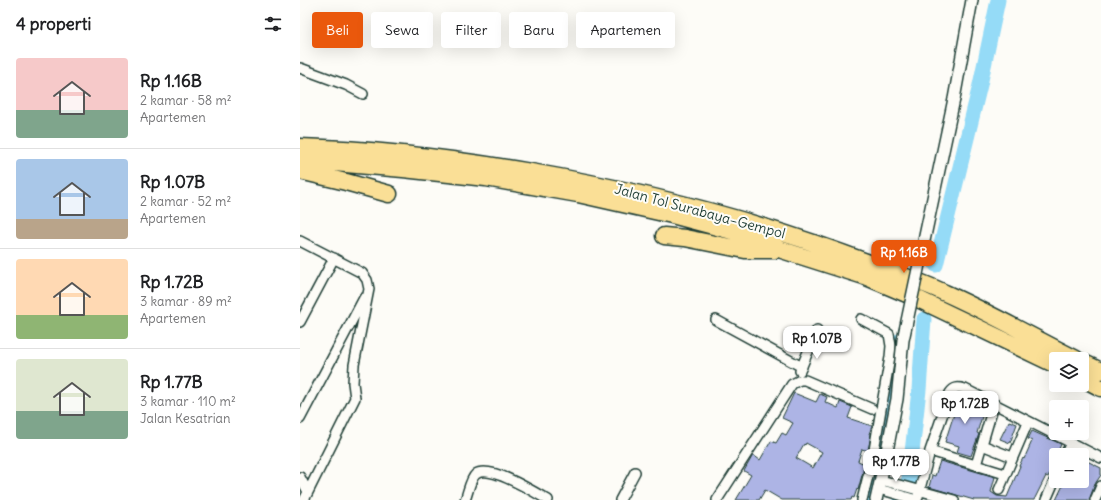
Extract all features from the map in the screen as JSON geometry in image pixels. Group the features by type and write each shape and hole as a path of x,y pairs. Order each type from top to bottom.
{"highway":[{"name":"Jalan Tol Surabaya–Gempol","path":"300,147 413,155 498,166 587,182 677,202 781,232 826,247 919,290 940,309 1049,362"},
{"name":"Jalan Tol Surabaya–Gempol","path":"300,160 486,178 578,194 672,215 747,235 782,250 864,276 919,290 945,292 1062,352"},
{"path":"300,171 389,194"},
{"path":"664,236 690,238 745,250 782,250"},
{"path":"1089,365 1101,371"},
{"path":"1089,382 1101,388"}],"street":[{"path":"862,500 878,481 881,457 897,399 900,357 904,333 954,99 972,0"},
{"path":"300,68 346,85 363,94"},
{"path":"300,241 362,273 367,280 369,289 354,366 353,383 355,398 306,496"},
{"path":"300,322 334,258"},
{"path":"300,419 369,289"},
{"path":"861,319 885,331 889,334 890,338 890,357 879,420 881,457"},
{"path":"716,320 802,367"},
{"path":"717,500 792,384 796,381 817,330"},
{"path":"796,381 805,380 872,409 879,420"},
{"path":"912,496 930,451 950,393 954,388 965,389 1101,458"},
{"path":"976,465 994,404"},
{"path":"872,409 882,406"},
{"path":"999,490 1028,422"},
{"path":"1068,448 1070,443"},
{"path":"982,445 1012,457"},
{"path":"930,451 1005,474"},
{"path":"465,500 474,477 478,473 482,472 495,474 521,484 532,496 548,500"},
{"path":"620,500 635,472"},
{"path":"300,477 306,496"},
{"path":"878,481 912,496 954,500"},
{"path":"1095,500 1101,486"},
{"path":"1046,500 1051,488"}],"building":[{"path":"794,393 816,402 820,394 827,397 825,402 838,408 840,402 852,407 848,418 872,426 869,434 871,435 868,451 862,449 858,461 865,464 858,490 857,489 854,498 852,497 851,500 782,500 765,490 759,500 736,500 751,475 744,471 753,455 760,460 771,441 776,443 782,433 786,435 793,423 782,418","holes":["806,443 822,452 813,468 796,458"]},
{"path":"959,394 987,407 985,407 977,433 979,434 971,456 957,452 959,446 945,442 954,414 951,413 953,404 956,405"},
{"path":"1009,421 1017,424 1010,443 1000,439"},
{"path":"1032,431 1049,439 1049,440 1061,444 1059,448 1049,448 1049,474 1048,477 1046,476 1034,500 974,500 929,487 932,475 935,476 940,461 995,477 991,492 997,496 1007,497 1019,466 1023,458 1024,459 1032,441 1028,439"},
{"path":"1089,462 1101,468 1101,475 1095,484 1089,500 1056,500 1062,488 1089,488"}],"waterway":[{"path":"936,265 980,85 998,0"},
{"path":"900,500 909,479 919,390 924,319"},
{"path":"890,396 899,341"},
{"path":"869,500 888,412"}]}
